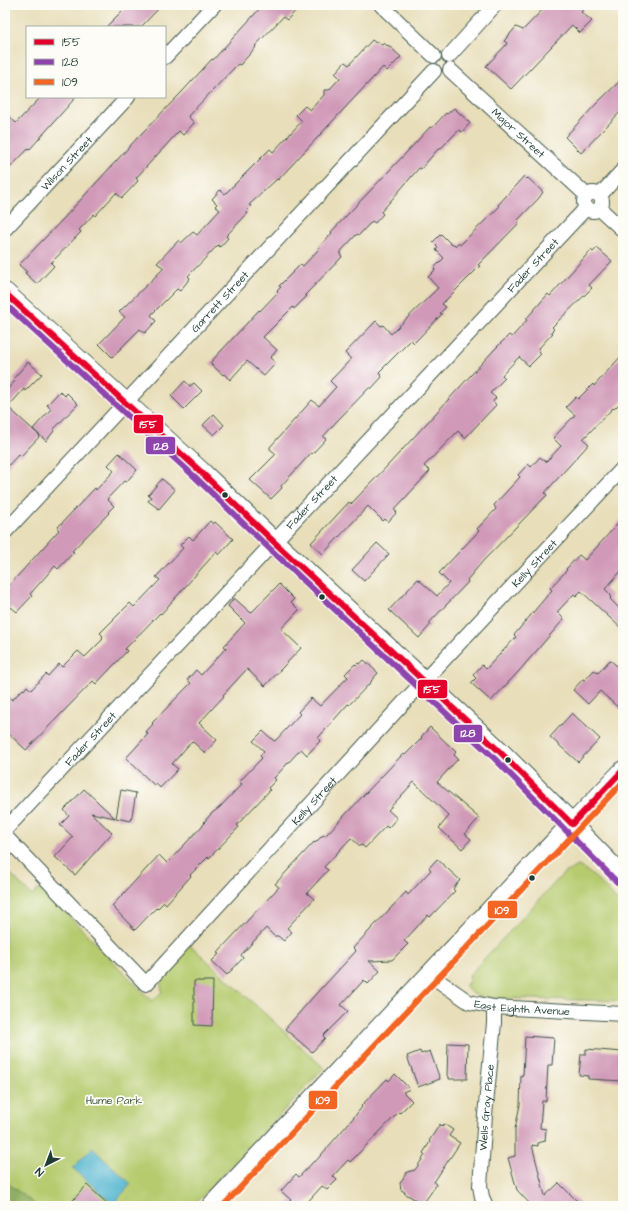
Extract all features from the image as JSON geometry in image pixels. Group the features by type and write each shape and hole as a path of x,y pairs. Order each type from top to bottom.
{"main road":[{"path":"5,293 200,471 274,542 499,751 572,824 212,1206"}],"street":[{"path":"166,56 214,5"},
{"path":"381,5 434,56"},
{"path":"449,56 495,5"},
{"path":"440,53 449,56 452,61 450,70 440,74 434,71 431,65 434,56 440,53"},
{"name":"Major Street","path":"450,70 623,230"},
{"name":"Garrett Street","path":"5,532 434,71"},
{"name":"Wilson Street","path":"5,229 127,98"},
{"name":"Fader Street","path":"5,830 623,170"},
{"name":"Kelly Street","path":"5,836 146,984 424,681 623,468"},
{"path":"623,770 572,824 623,876"},
{"name":"East Eighth Avenue","path":"430,975 470,1002 494,1007 623,1014"},
{"name":"Wells Gray Place","path":"486,1206 482,1197 480,1186 494,1023 494,1007"}],"green space":[{"path":"578,866 596,878 623,907 623,1001 490,998 478,996 472,993 465,984 468,984 470,974 563,874"},
{"name":"Hume Park","path":"5,868 32,896 39,889 63,910 152,1001 162,992 160,979 189,944 324,1068 193,1206 5,1206"},
{"path":"5,1181 6,1182 37,1206 5,1206"}],"water":[{"path":"92,1148 131,1184 113,1204 73,1168"}],"building":[{"path":"128,5 162,5 142,26 107,26"},
{"path":"263,5 301,5 287,20 283,17 255,46 256,47 240,65 238,64 188,116 194,123 183,135 179,131 136,178 138,181 122,198 116,193 95,216 94,214 79,230 81,232 51,263 54,266 37,284 19,265"},
{"path":"547,5 587,5 581,12 592,21 580,33 572,25 511,89 486,66 506,45 507,43 504,41 516,27 523,30"},
{"path":"372,40 376,43 377,41 382,45 384,43 387,46 388,45 401,57 387,71 383,67 278,180 277,179 249,205 251,206 246,211 248,213 226,236 228,238 220,247 218,245 188,276 190,278 180,291 177,289 151,315 156,321 145,333 140,329 112,357 99,344 125,317 119,312 164,268 157,263 179,240 181,243 193,232 197,235 220,210 215,206 217,204 212,199 220,190 225,194 270,149 273,152 302,121 296,115 305,106 310,110 324,95 324,90 329,90 340,78 335,73 345,62 349,65"},
{"path":"623,78 623,109 581,153 565,137"},
{"path":"40,98 75,98 30,149 29,148 5,173 5,112 16,123"},
{"path":"454,108 470,123 462,132 459,130 439,150 438,149 421,169 419,168 381,212 383,214 375,223 372,221 359,235 357,234 342,250 340,254 342,257 305,295 307,296 294,309 293,307 263,337 277,350 270,358 276,363 264,376 247,361 230,380 224,374 223,375 210,363 259,310 260,311 278,292 277,291 281,287 279,286 301,264 303,266 319,249 318,248 332,233 331,232 430,127 432,128 446,113 447,114"},
{"path":"524,176 543,192 539,198 517,221 519,223 478,265 480,266 442,304 446,307 440,313 442,314 414,343 411,340 379,372 382,377 371,389 370,387 336,422 323,437 326,439 312,454 311,453 271,499 250,480 276,454 270,449 270,447 312,400 319,406 336,387 330,381 351,359 345,353 376,321 381,326 383,325 391,334 438,288 428,277 435,270 434,268 444,258 436,250 438,247 433,242 441,234 452,245 453,244 455,246 458,243 460,245 499,207 498,205"},
{"path":"597,248 612,261 589,285 592,288 552,327 554,329 551,332 553,333 538,349 541,354 529,366 519,357 502,375 505,378 490,393 496,398 493,401 496,405 465,438 458,431 424,466 430,471 394,510 397,512 388,522 385,519 383,521 368,506 323,554 311,543 349,502 351,504 390,463 494,350 509,335 512,337 548,294 550,296 591,250 593,252"},
{"path":"623,354 623,400 614,409 613,408 583,439 589,444 545,493 547,495 483,561 467,580 468,582 429,623 431,624 419,638 389,610 418,579 437,596 449,583 439,573 479,531 477,529 496,509 494,505 520,477 518,475 528,464 531,467 540,457 546,462 561,446 553,438 575,415 566,407 576,397 578,399 593,384 594,386"},
{"path":"28,362 42,374 25,391 24,389 8,407 40,436 21,456 19,454 5,469 5,392 15,381 13,379"},
{"path":"185,381 190,386 194,383 202,391 184,409 171,396"},
{"path":"60,391 65,396 67,393 78,404 53,430 54,431 46,441 33,429 51,409 47,405"},
{"path":"214,414 224,425 214,435 203,425"},
{"path":"119,453 137,470 107,499 114,506 72,551 74,552 58,569 55,566 30,594 32,596 17,612 11,607 5,613 5,590 59,530 57,528 95,488 96,490 114,471 108,465"},
{"path":"162,479 175,490 159,509 148,501 151,497 148,495"},
{"path":"623,518 623,569 605,589 611,595 610,599 623,612 623,630 581,591 576,596 574,594 557,612 564,619 491,701 471,683 476,678 473,675 482,665 486,669 516,637 514,635 552,590 550,588 579,555 585,560"},
{"path":"210,521 213,524 215,522 233,539 219,555 216,552 161,614 160,613 125,649 127,651 96,684 93,681 26,750 5,730 5,693 12,700 27,686 31,690 46,674 48,676 59,664 62,667 78,651 85,657 103,639 103,636 100,633 130,603 134,607 160,580 156,577 183,548 180,545 189,536 193,540"},
{"path":"377,543 389,554 364,581 352,570"},
{"path":"279,584 294,599 291,602 299,610 281,629 301,648 265,686 247,669 199,723 217,740 205,753 192,741 172,764 178,769 160,788 156,783 154,785 126,758 148,734 146,732 153,724 152,723 191,683 187,680 196,670 201,675 226,648 224,646 245,623 228,606 234,598 251,613"},
{"path":"364,660 378,673 372,681 349,705 348,704 318,738 320,741 307,755 301,749 274,778 276,780 268,788 270,790 237,825 239,827 190,875 191,876 166,904 164,902 157,909 156,908 135,930 112,906 159,855 167,863 205,823 204,822 212,813 219,808 242,784 239,782 262,758 260,756 264,751 253,741 263,731 274,741 276,740 300,714 298,712 311,698 320,706 348,677 345,674 355,664 360,664"},
{"path":"610,660 623,671 623,712 600,691 588,704 573,690 594,670 598,673"},
{"path":"572,713 600,739 578,762 550,737"},
{"path":"430,727 456,752 454,755 458,759 437,782 479,818 465,834 471,839 462,849 439,828 449,816 414,782 388,810 397,818 388,828 386,826 365,848 362,845 360,846 351,838 324,867 328,870 307,893 314,899 287,928 292,932 284,941 278,936 274,936 266,928 241,955 243,958 227,975 212,961 219,954 217,953 279,887 275,884 314,842 315,843 323,835 325,836 403,754 405,755 422,738 421,737"},
{"path":"84,789 115,818 91,813 112,833 75,875 55,857 73,837 60,825 69,816 64,810"},
{"path":"121,790 136,793 131,821 116,818"},
{"path":"437,859 460,880 453,889 455,891 430,917 428,915 404,941 408,944 392,960 369,961 380,971 368,984 364,980 341,1005 348,1011 323,1036 325,1038 312,1052 285,1029 356,951 353,948 406,892 408,895 431,870 429,868"},
{"path":"194,981 213,981 212,1026 194,1025"},
{"path":"525,1036 554,1038 552,1065 548,1065 546,1101 542,1101 540,1128 546,1129 545,1141 538,1143 538,1146 532,1145 545,1196 559,1183 582,1206 532,1206 517,1190 508,1158 515,1156 515,1129 520,1105"},
{"path":"448,1043 468,1044 467,1079 449,1079 449,1076 447,1076"},
{"path":"586,1049 623,1052 623,1081 588,1079 588,1076 579,1075 581,1054 586,1054"},
{"path":"420,1051 421,1054 430,1051 440,1079 418,1087 407,1056"},
{"path":"395,1074 410,1089 403,1092 412,1101 400,1113 399,1112 350,1162 348,1160 333,1176 337,1180 327,1190 322,1186 304,1206 285,1206 291,1200 281,1191 296,1174 299,1177 314,1161 315,1162 354,1117 362,1107 361,1106 387,1079 389,1081"},
{"path":"440,1124 442,1126 444,1124 453,1130 449,1136 460,1143 434,1182 437,1184 423,1204 404,1193 405,1192 401,1190 400,1183 407,1172 415,1170 425,1155 423,1153"},
{"path":"87,1185 110,1206 79,1206 73,1200"}],"transit line":[{"name":"155","path":"5,293 200,471 274,542 499,751 572,824"},
{"name":"128","path":"5,304 195,477 493,757 617,882"},
{"name":"155","path":"572,824 623,770"},
{"name":"109","path":"223,1206 623,782"}]}
